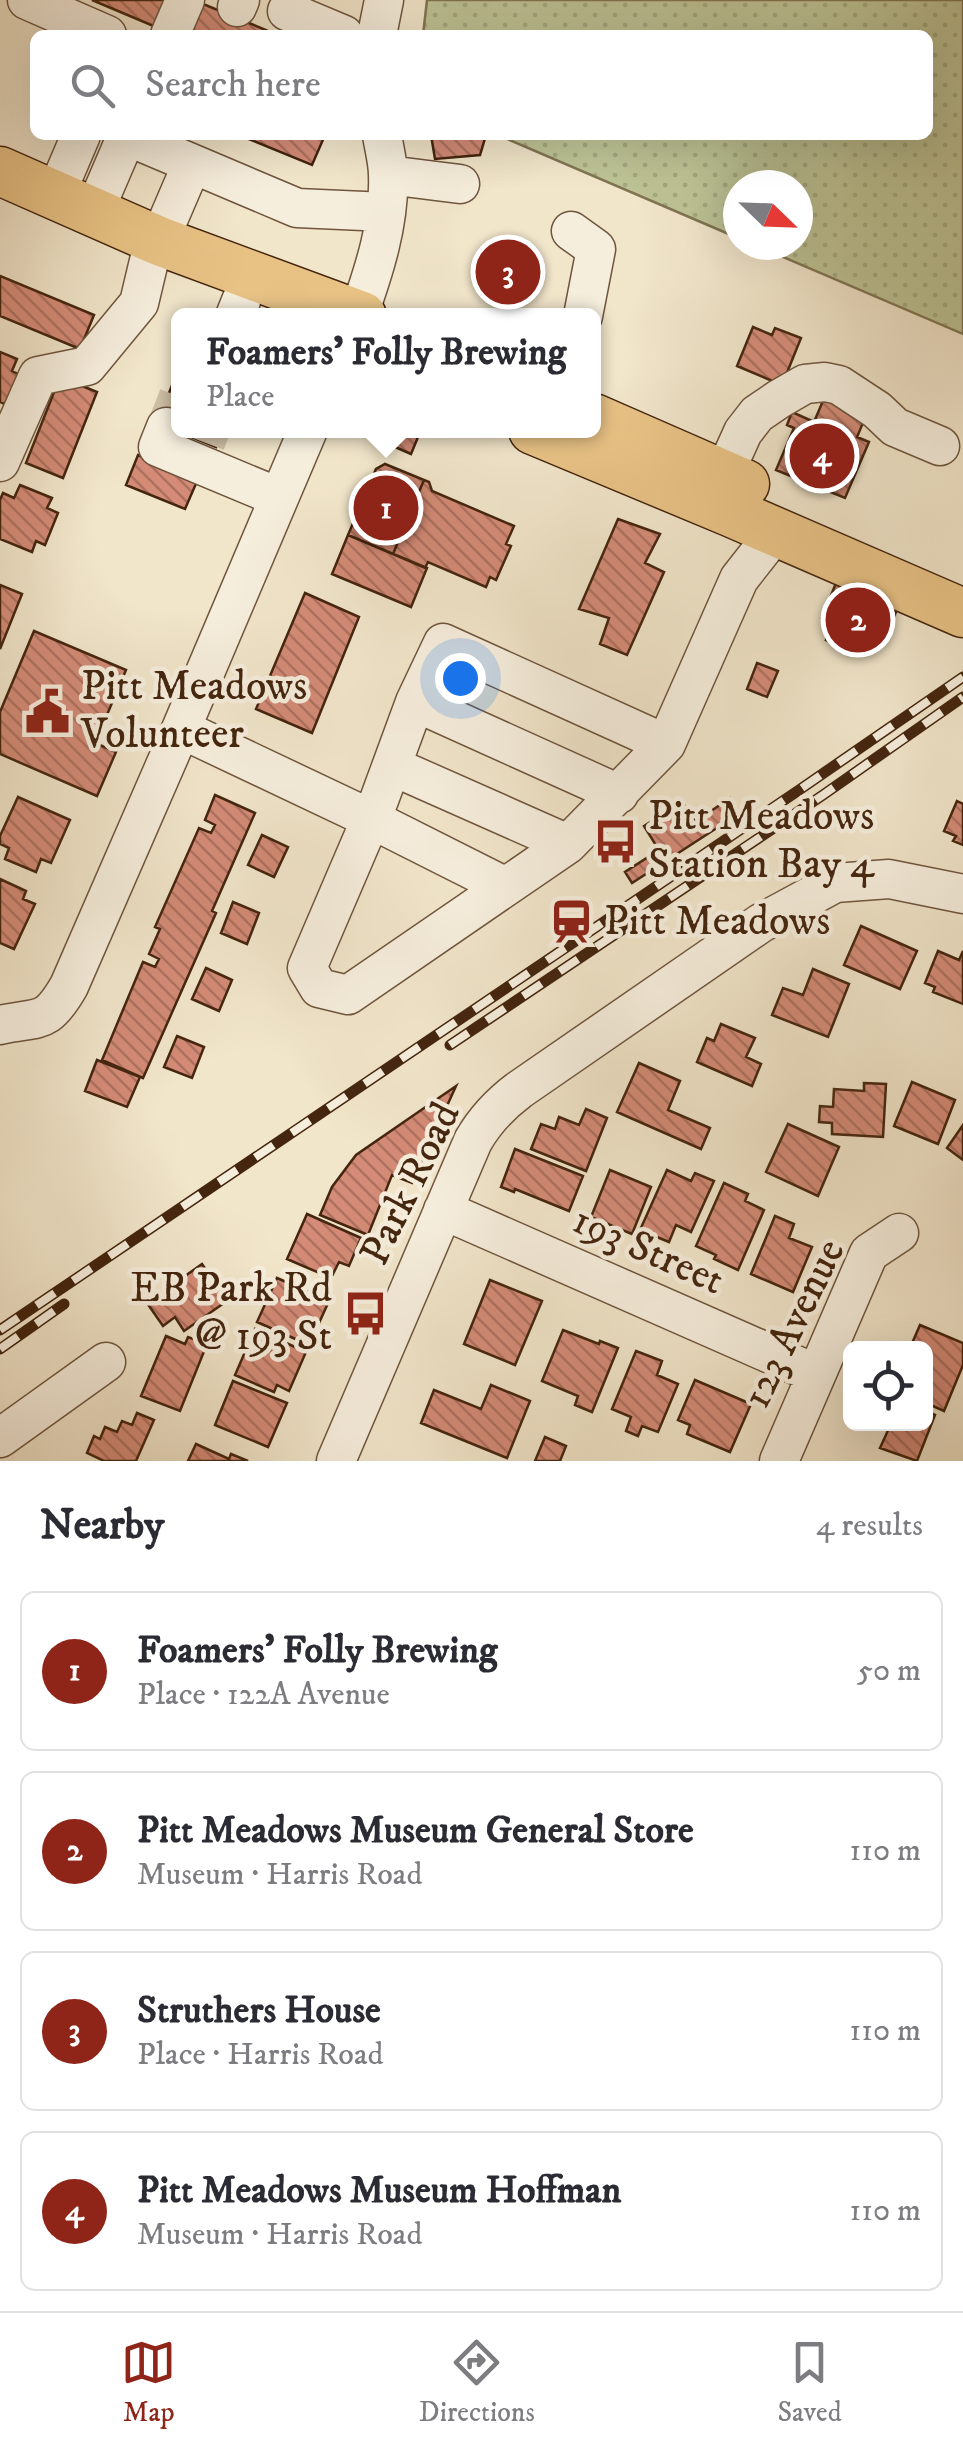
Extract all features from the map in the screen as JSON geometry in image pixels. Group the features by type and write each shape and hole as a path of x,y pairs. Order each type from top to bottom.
{"main road":[{"path":"0,172 74,204 243,308"},
{"path":"0,197 154,251 337,308"},
{"path":"601,421 963,581"},
{"path":"551,438 963,614"}],"street":[{"path":"27,0 96,30"},
{"path":"172,30 184,0"},
{"path":"379,30 384,0"},
{"path":"287,11 332,30"},
{"path":"74,204 80,140"},
{"path":"74,204 124,140"},
{"path":"136,140 297,208 460,184"},
{"path":"361,308 377,256 387,193 382,140"},
{"path":"0,462 38,376 87,366 139,302 154,251 192,164"},
{"path":"571,231 596,249 585,308"},
{"path":"724,474 743,432 757,414 806,384 839,385 895,427 940,446"},
{"path":"13,1018 56,1007 68,986 304,438"},
{"path":"187,445 278,497"},
{"path":"666,744 443,644 415,702 371,820 307,968 320,988 348,995 568,844 619,794 666,744 759,526"},
{"path":"415,702 619,794"},
{"path":"181,730 504,886"},
{"path":"392,766 568,844"},
{"name":"Park Road","path":"336,1461 473,1141 498,1107 761,923 834,882 889,878 963,894"},
{"name":"193 Street","path":"443,1210 816,1374"},
{"name":"123 Avenue","path":"778,1461 868,1253 899,1233"},
{"path":"0,1438 106,1362"}],"green space":[{"path":"427,0 963,0 963,334 790,260 813,260 813,170 723,170 723,232 510,140 933,140 933,30 424,30"}],"building":[{"path":"92,0 167,0 156,27"},
{"path":"196,1 266,30 184,30"},
{"path":"251,140 323,140 312,165"},
{"path":"432,140 484,140 480,155 435,159"},
{"path":"493,244 540,265 530,287 523,284 516,297 477,279"},
{"path":"0,276 94,315 80,349 0,316"},
{"path":"753,327 772,335 775,328 801,338 782,385 737,366"},
{"path":"0,352 17,359 12,371 24,377 11,407 0,402"},
{"path":"60,377 97,392 63,478 26,463"},
{"path":"171,388 171,429 157,423"},
{"path":"828,389 870,406 857,437 869,442 845,498 776,470 794,428 787,425 792,412 814,422"},
{"path":"194,438 219,438 216,447"},
{"path":"375,438 418,438 411,454"},
{"path":"138,455 198,479 185,509 126,485"},
{"path":"385,464 424,480 393,554 348,535 376,469"},
{"path":"424,480 432,491 514,526 506,544 511,546 496,580 490,577 486,587 428,562 425,568 393,554"},
{"path":"20,485 52,498 47,508 58,513 45,545 36,541 32,552 0,539 0,500 3,493 14,498"},
{"path":"618,519 660,534 645,563 664,572 627,655 600,644 609,618 579,609"},
{"path":"348,535 427,568 411,607 332,574"},
{"path":"836,583 884,596 880,605 896,612 886,635 873,630 862,655 826,640 833,622 822,618"},
{"path":"0,585 22,594 0,649"},
{"path":"305,593 359,617 312,733 256,709"},
{"path":"34,631 126,670 95,743 116,752 97,796 0,754 0,712"},
{"path":"757,663 778,671 767,697 747,689"},
{"path":"215,795 255,813 212,911 216,913 143,1078 102,1060 143,962 155,967 159,959 149,954 160,929 155,927 199,828 211,833 215,825 205,820"},
{"path":"18,797 70,820 51,863 41,859 36,872 5,859 9,848 0,844"},
{"name":"Pitt Meadows","path":"730,798 740,813 632,883 625,872 659,850 644,826 682,801 695,822"},
{"path":"957,801 963,804 963,845 953,841 956,836 944,831"},
{"path":"262,835 288,847 274,877 248,865"},
{"path":"0,879 26,891 23,899 35,904 14,949 0,943"},
{"path":"233,902 259,913 247,944 221,933"},
{"path":"861,926 917,951 900,989 844,965"},
{"path":"938,951 959,960 963,951 963,1004 933,992 935,987 925,983"},
{"path":"206,968 232,980 219,1011 192,999"},
{"path":"813,969 849,984 828,1037 772,1015 783,988 803,995"},
{"path":"721,1024 755,1038 746,1057 761,1064 752,1086 697,1062 707,1038 714,1041"},
{"path":"177,1036 204,1047 192,1078 164,1067"},
{"path":"97,1060 140,1077 127,1107 85,1091"},
{"path":"639,1063 680,1081 668,1110 710,1128 701,1149 617,1112"},
{"path":"912,1082 955,1100 938,1144 894,1126"},
{"path":"864,1083 886,1084 883,1137 832,1134 832,1123 819,1122 820,1106 833,1107 834,1089 864,1091"},
{"path":"456,1086 412,1183 392,1175 368,1235 320,1215 332,1187 356,1155"},
{"path":"586,1109 607,1118 586,1171 531,1149 541,1124 555,1129 559,1117 579,1125"},
{"path":"788,1124 839,1147 818,1196 766,1172"},
{"path":"963,1125 963,1160 947,1148"},
{"path":"515,1149 583,1176 569,1211 501,1187"},
{"path":"610,1170 651,1187 632,1234 591,1217"},
{"path":"667,1170 691,1181 695,1173 714,1181 691,1232 676,1225 669,1242 640,1230"},
{"path":"724,1183 748,1194 745,1201 764,1210 738,1270 696,1246"},
{"path":"307,1214 361,1238 349,1266 339,1262 331,1278 287,1259"},
{"path":"775,1216 794,1224 789,1238 812,1247 793,1292 751,1274"},
{"path":"202,1264 227,1301 184,1331 175,1317 163,1326 147,1303"},
{"path":"277,1278 329,1301 309,1345 257,1322"},
{"path":"490,1280 542,1301 515,1365 464,1344"},
{"path":"920,1325 963,1343 963,1365 944,1411 933,1406 933,1341 913,1341"},
{"path":"255,1329 306,1352 289,1391 277,1385 274,1392 235,1375"},
{"path":"563,1330 618,1348 592,1412 575,1405 578,1396 542,1381"},
{"path":"166,1336 185,1344 188,1337 207,1344 180,1411 141,1396"},
{"path":"636,1351 662,1361 657,1375 678,1384 658,1432 642,1426 638,1436 626,1431 631,1417 612,1409"},
{"path":"695,1380 751,1404 730,1452 687,1434 690,1425 678,1420"},
{"path":"233,1381 287,1403 268,1447 215,1425"},
{"path":"491,1385 530,1401 507,1458 421,1423 434,1390 481,1409"},
{"path":"137,1413 154,1420 136,1461 104,1461 87,1453 94,1436 100,1439 105,1427 117,1432 122,1421 132,1425"},
{"path":"888,1431 929,1431 917,1461 880,1448"},
{"path":"545,1437 566,1446 560,1461 535,1461"},
{"path":"196,1444 229,1459 231,1454 248,1461 188,1461"}],"tunnel":[{"path":"166,427 171,414"},
{"path":"206,443 208,438"}],"railway":[{"path":"0,1330 963,677"},
{"path":"450,1045 963,697"},
{"path":"0,1349 64,1304"}],"place":[{"name":"Struthers House","path":"508,272"},
{"name":"Pitt Meadows Museum Hoffman","path":"822,456"},
{"name":"Foamers' Folly Brewing","path":"386,508"},
{"name":"Pitt Meadows Museum General Store","path":"858,620"},
{"name":"Pitt Meadows Volunteer","path":"48,711"},
{"name":"Pitt Meadows Station Bay 4","path":"615,841"},
{"name":"Pitt Meadows","path":"571,922"},
{"name":"EB Park Rd @ 193 St","path":"365,1313"}]}
